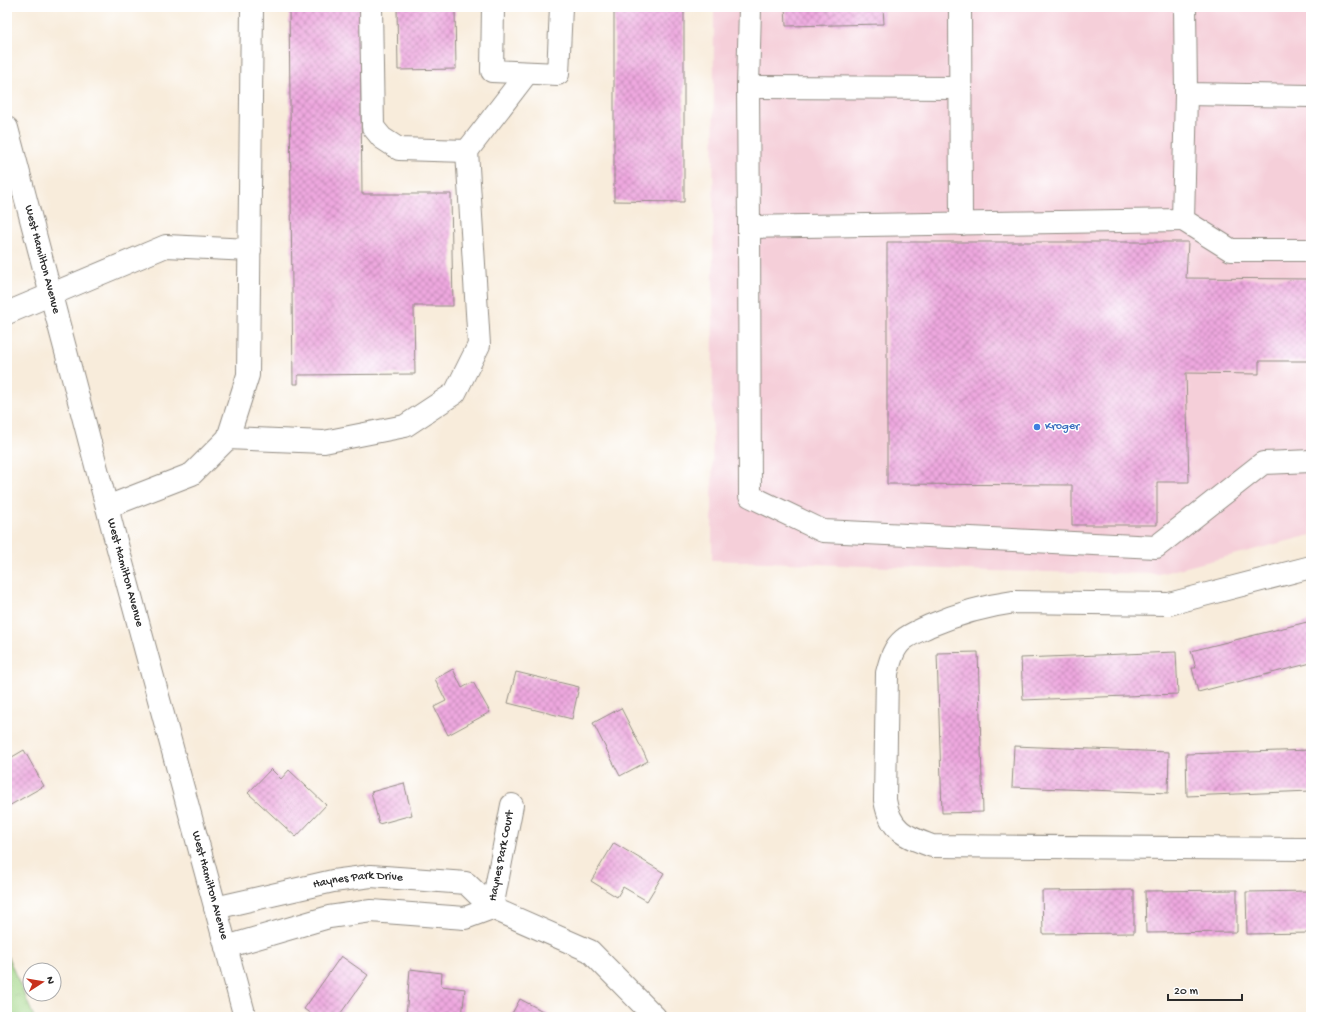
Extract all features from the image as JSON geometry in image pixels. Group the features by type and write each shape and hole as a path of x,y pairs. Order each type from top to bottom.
{"street":[{"path":"107,507 192,474 228,438 248,375 252,7"},
{"path":"371,7 373,127 382,138 399,149 466,151"},
{"path":"493,7 492,71 558,74 561,7"},
{"path":"750,7 748,87 750,496 823,531 1156,547 1263,463 1311,461"},
{"path":"960,7 962,224"},
{"path":"1183,220 1186,94 1186,7"},
{"path":"228,438 324,442 405,426 455,393 479,345 466,151 527,73"},
{"path":"748,87 961,88"},
{"path":"1186,94 1311,96"},
{"name":"West Hamilton Avenue","path":"7,128 14,184 51,295 245,1017"},
{"path":"749,227 1183,220 1231,250 1311,250"},
{"path":"7,313 166,246 250,250"},
{"path":"1311,567 1169,604 1014,602 992,605 956,615 917,631 902,641 893,654 886,673 885,800 888,815 897,828 910,838 932,846 1311,849"},
{"name":"Haynes Park Court","path":"492,908 512,805"},
{"name":"Haynes Park Drive","path":"215,908 332,881 371,876 466,883 492,908 590,951 655,1017"},
{"path":"332,881 339,915"},
{"path":"226,947 339,915 371,911 465,918 492,908"}],"shaded area":[{"path":"714,7 1311,7 1311,535 1159,574 992,571 712,560"}],"green space":[{"path":"7,955 22,989 22,1002 27,1002 34,1017 7,1017"}],"building":[{"path":"289,7 360,7 362,194 451,194 453,306 414,306 415,374 298,375 298,384 293,384"},
{"path":"397,7 455,7 456,69 398,70"},
{"path":"614,7 684,7 684,202 614,201"},
{"path":"785,7 883,7 884,24 786,26"},
{"name":"Kroger","path":"887,242 1188,242 1186,278 1311,279 1311,361 1259,361 1259,374 1186,373 1189,482 1157,482 1157,525 1072,525 1072,485 887,484"},
{"path":"1311,621 1311,663 1198,692 1192,668 1196,668 1191,651"},
{"path":"978,652 983,812 942,813 937,653"},
{"path":"1176,652 1178,694 1023,700 1021,658"},
{"path":"453,669 462,688 473,682 490,712 448,735 434,707 446,701 435,679"},
{"path":"516,672 579,687 572,719 508,703"},
{"path":"621,708 648,761 620,776 593,723"},
{"path":"1014,746 1169,752 1168,793 1012,787"},
{"path":"24,750 44,786 7,807 7,760"},
{"path":"1311,750 1311,791 1187,796 1186,754"},
{"path":"271,769 281,779 289,770 326,805 296,837 248,793"},
{"path":"404,783 412,815 379,824 371,792"},
{"path":"614,843 664,873 647,901 623,887 617,897 591,881"},
{"path":"1134,890 1134,933 1043,934 1042,891"},
{"path":"1237,890 1237,932 1146,933 1145,891"},
{"path":"1311,891 1311,933 1247,934 1246,892"},
{"path":"341,956 368,975 338,1017 315,1017 304,1009"},
{"path":"410,969 442,973 441,986 465,989 462,1017 406,1017"},
{"path":"520,999 554,1017 510,1017"}],"place":[{"name":"Kroger","path":"1037,427"}]}
